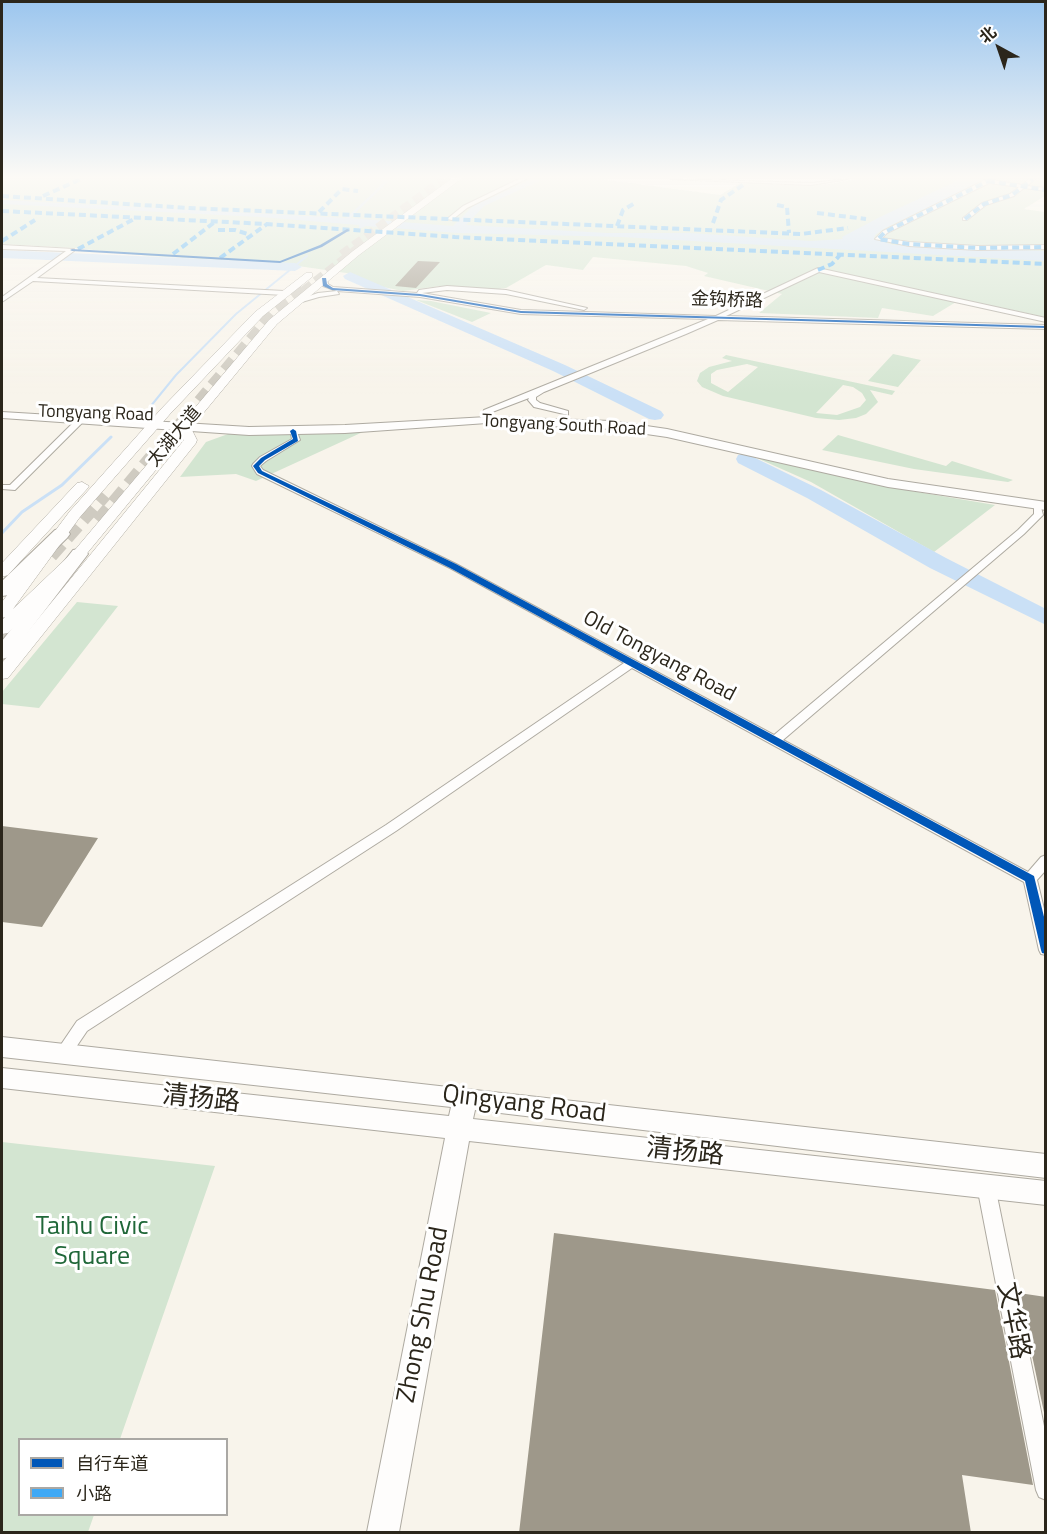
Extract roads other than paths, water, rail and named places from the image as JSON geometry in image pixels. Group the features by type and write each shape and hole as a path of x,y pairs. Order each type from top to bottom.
{"highway":[{"path":"2,591 61,534"},
{"path":"2,653 79,554"}],"main road":[{"name":"太湖大道","path":"2,613 75,514 157,420 233,340 284,293 343,251"},
{"name":"太湖大道","path":"2,629 79,554 249,348 294,303 359,251"},
{"name":"Tongyang Road","path":"2,411 187,422"},
{"name":"Tongyang South Road","path":"187,422 296,423 487,412 565,413 674,425 893,474 1043,502"},
{"name":"Tongyang Road","path":"2,416 157,420"},
{"path":"2,572 119,447 157,420"},
{"name":"Tongyang South Road","path":"187,422 293,431 486,420 612,425 668,433 888,483 1043,502"},
{"path":"2,674 191,440 187,422"},
{"path":"2,572 75,514"},
{"name":"Qingyang Road","path":"2,1047 1046,1166"},
{"name":"清扬路","path":"2,1078 1046,1192"},
{"name":"Zhong Shu Road","path":"383,1533 465,1098"}],"street":[{"path":"2,300 71,251"},
{"path":"487,412 721,317 818,270 1046,320"},
{"path":"30,279 284,293"},
{"path":"324,279 325,285 332,290 365,292"},
{"path":"420,296 419,291 439,288 506,292 555,301 601,314"},
{"path":"294,303 318,295 365,292"},
{"name":"金钩桥路","path":"365,292 410,294 500,309 1046,327"},
{"path":"544,389 533,396 532,400 537,405 565,413"},
{"path":"2,498 82,419"},
{"name":"Old Tongyang Road","path":"293,431 296,440 263,459 256,466 260,472 453,566 1030,879"},
{"path":"2,487 12,488"},
{"path":"774,741 1039,515 1043,502"},
{"path":"63,1054 82,1026 391,828 632,663"},
{"path":"1046,861 1030,879 1046,950"},
{"name":"文华路","path":"986,1186 1046,1490"}],"water":[{"path":"861,251 1045,251 1045,261"}],"waterway":[{"path":"2,254 295,267"},
{"path":"150,407 176,375 236,314 307,256"},
{"path":"350,276 559,368 655,415"},
{"path":"2,533 22,512 62,485 111,437"},
{"path":"745,459 814,494 938,563 1046,618"}],"tunnel":[{"path":"342,255 348,251"},
{"path":"304,291 356,251"},
{"path":"174,432 273,314 306,289"},
{"path":"99,522 175,431"},
{"path":"50,555 104,494"},
{"path":"22,615 26,610"},
{"path":"2,638 23,613"}],"park label":[{"name":"Taihu Civic Square","path":"92,1243"}]}
